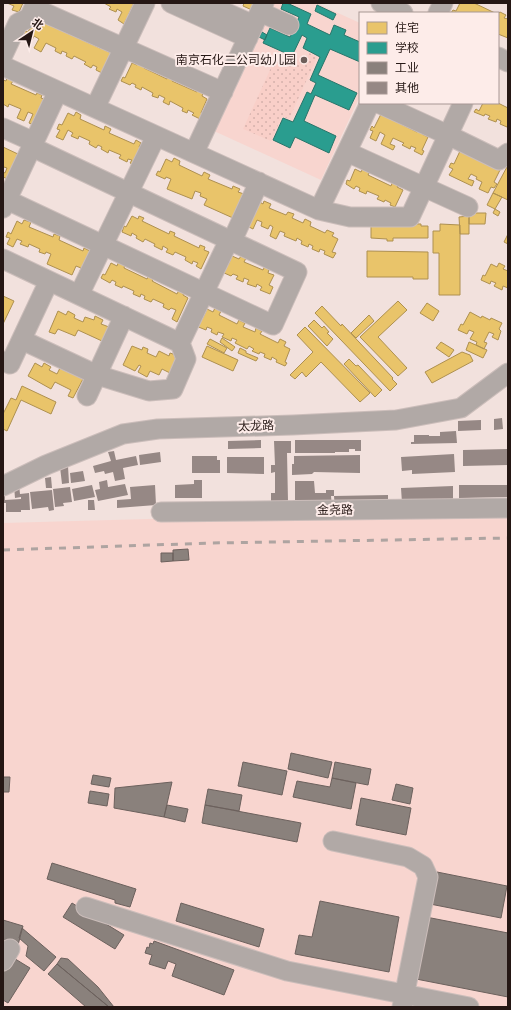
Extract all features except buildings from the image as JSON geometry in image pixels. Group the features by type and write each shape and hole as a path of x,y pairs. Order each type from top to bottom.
{"street":[{"path":"95,108 145,3"},
{"path":"171,3 289,25"},
{"path":"204,3 257,19"},
{"path":"381,3 401,12"},
{"path":"438,12 443,3"},
{"path":"3,55 18,23 29,18 35,6 223,92"},
{"path":"194,153 257,19"},
{"path":"499,58 508,62"},
{"path":"3,66 319,210 350,217 410,217 463,104"},
{"path":"3,128 33,145 129,193 297,272 272,325 103,246 4,202 33,145 58,91"},
{"path":"319,210 370,104"},
{"path":"380,104 499,160 508,153"},
{"path":"79,295 156,136"},
{"path":"346,152 468,207"},
{"path":"180,343 259,182"},
{"path":"3,259 180,343 186,359 172,389 150,391 97,375 22,340"},
{"path":"3,361 10,364 49,281"},
{"path":"87,396 124,316"},
{"name":"太龙路","path":"3,486 46,465 122,434 158,429 396,420 461,408 508,373"},
{"name":"金尧路","path":"161,512 508,508"},
{"path":"333,841 408,857 423,866 428,877 404,1001"},
{"path":"86,908 288,971 404,1001 469,1007"}],"shaded area":[{"name":"南京石化二公司幼儿园","path":"273,3 316,3 359,23 359,98 321,180 214,131"},
{"path":"309,53 317,57 289,119 282,116 271,141 243,129 275,59 293,67 297,59 305,63"},
{"path":"508,509 508,1007 3,1007 3,523"}],"railway":[{"path":"3,550 212,543 508,538"}],"place":[{"name":"南京石化二公司幼儿园","path":"304,60"}]}
